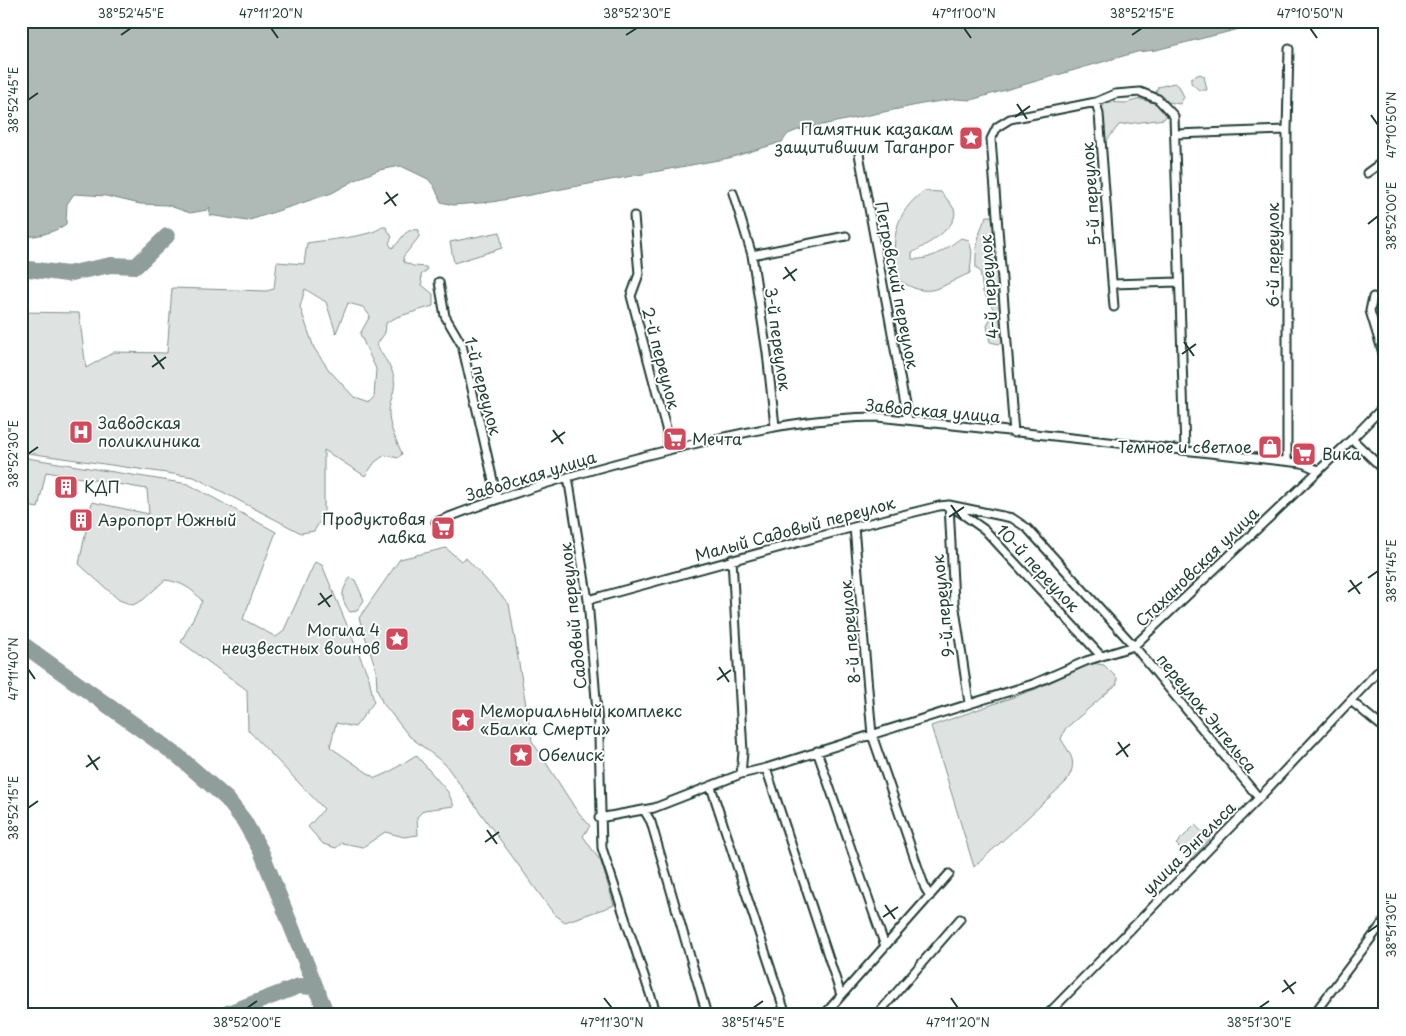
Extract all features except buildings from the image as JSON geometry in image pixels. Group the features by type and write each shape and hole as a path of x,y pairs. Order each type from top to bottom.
{"street":[{"name":"6-й переулок","path":"1287,461 1287,130 1289,49"},
{"path":"1096,102 1115,94 1140,92 1158,99 1174,116 1184,450"},
{"name":"4-й переулок","path":"1014,433 991,139 997,127 1010,119 1096,102"},
{"name":"5-й переулок","path":"1096,102 1099,114 1114,307"},
{"path":"1176,134 1287,130"},
{"name":"Петровский переулок","path":"859,154 908,420"},
{"path":"1367,173 1385,160"},
{"name":"3-й переулок","path":"733,193 752,256 767,353 775,426"},
{"name":"2-й переулок","path":"634,216 639,274 630,296 666,428 670,450"},
{"path":"752,256 846,236"},
{"name":"1-й переулок","path":"439,282 445,316 462,345 497,498"},
{"path":"1112,284 1178,282"},
{"path":"1373,297 1370,311 1373,329 1385,360"},
{"name":"Стахановская улица","path":"1012,518 1027,528 1134,646 1352,439 1385,405"},
{"name":"Заводская улица","path":"436,522 497,498 670,450 775,426 859,417 908,420 1014,433 1287,461 1307,464 1318,470"},
{"path":"1352,439 1385,471"},
{"name":"Садовый переулок","path":"568,477 588,600 599,737 599,818 602,848 657,1015"},
{"name":"Малый Садовый переулок","path":"588,600 854,526 939,506 949,506 1012,518"},
{"name":"10-й переулок","path":"949,506 985,530 1101,656"},
{"name":"9-й переулок","path":"949,506 954,602 969,703"},
{"name":"8-й переулок","path":"854,526 872,735 925,888 930,896"},
{"path":"732,559 743,752 741,774"},
{"path":"599,818 644,810 711,787 741,774 766,768 1033,684 1101,656 1134,646"},
{"name":"переулок Энгельса","path":"1134,646 1259,798"},
{"name":"улица Энгельса","path":"1047,1015 1259,798 1385,664"},
{"path":"1351,701 1385,730"},
{"path":"817,751 885,946"},
{"path":"766,768 841,996"},
{"path":"711,787 786,1015"},
{"path":"644,810 651,822 707,1015"},
{"path":"824,1015 949,874"},
{"path":"876,1015 960,918"},
{"path":"1313,1015 1385,920"},
{"path":"1053,1009 1060,1015"}],"shaded area":[{"path":"21,21 1271,21 1156,50 1137,52 971,100 955,99 922,104 798,130 788,134 782,142 729,158 492,202 453,205 441,202 434,186 428,179 401,166 379,170 359,178 332,193 247,221 209,215 210,207 207,210 190,213 167,205 140,204 106,196 74,194 67,204 66,224 45,234 21,237"},
{"path":"1200,74 1204,76 1207,90 1199,90 1191,83 1191,78"},
{"path":"1174,83 1179,86 1184,97 1180,104 1162,101 1155,95 1158,87"},
{"path":"1140,99 1158,104 1167,115 1164,119 1119,125 1104,144 1099,114 1105,102 1126,103"},
{"path":"924,191 941,192 953,207 955,215 947,229 925,246 912,253 912,259 932,256 961,238 969,240 972,252 970,273 943,286 927,290 909,286 898,279 895,253 896,230 900,220 913,200"},
{"path":"987,216 992,216 995,227 1004,340 999,344 990,342 987,326 994,310 983,292 980,271 976,268 978,241 981,228"},
{"path":"386,227 392,237 389,243 392,248 409,231 419,230 419,237 403,257 404,262 413,266 426,267 427,270 421,275 422,285 433,294 433,306 397,317 386,323 385,333 377,344 394,377 389,419 402,454 398,458 385,455 375,462 365,476 324,450 324,515 314,531 301,533 194,477 21,452 21,312 79,313 86,368 114,352 167,353 172,288 266,291 274,289 277,262 304,264 307,243 358,236","holes":["305,289 326,302 336,333 348,303 363,307 370,316 360,334 376,369 374,397 369,402 354,397 329,370 314,348 300,307"]},
{"path":"500,232 502,248 454,263 450,242"},
{"path":"21,457 188,484 276,532 243,619 276,637 283,632 315,562 322,565 369,678 374,702 355,727 336,723 330,747 375,778 388,773 416,755 448,792 454,806 424,810 417,817 418,835 404,837 385,832 363,847 342,843 336,848 323,844 308,827 324,809 248,730 247,690 181,642 202,601 198,596 186,586 165,580 143,600 133,605 119,600 79,564 92,502 149,514 147,489 46,472 38,508 21,505"},
{"name":"Мемориальный комплекс «Балка Смерти»","path":"446,548 461,561 466,558 509,604 532,741 575,808 590,826 583,836 601,862 614,905 612,906 565,922 554,914 445,764 409,736 382,702 377,689 376,669 359,618 400,559"},
{"path":"350,578 355,580 364,600 357,611 350,612 343,599 343,591"},
{"path":"1092,663 1104,665 1117,678 1117,684 1065,729 1061,739 1071,755 1073,764 1066,782 974,867 931,726 1036,689"},
{"path":"1195,825 1210,839 1191,859 1176,844"}],"taxiway":[{"path":"21,268 67,274 111,265 136,266 167,236"},
{"path":"21,643 178,756 227,799 244,821 261,851 327,1015"},
{"path":"223,1015 299,986 313,987 319,994"}],"place":[{"name":"Памятник казакам защитившим Таганрог","path":"971,138"},
{"name":"Заводская поликлиника","path":"81,432"},
{"name":"Мечта","path":"675,439"},
{"name":"Темное и светлое","path":"1270,447"},
{"name":"Вика","path":"1304,454"},
{"name":"КДП","path":"66,487"},
{"name":"Аэропорт Южный","path":"81,520"},
{"name":"Продуктовая лавка","path":"443,528"},
{"name":"Могила 4 неизвестных воинов","path":"397,639"},
{"name":"Мемориальный комплекс «Балка Смерти»","path":"463,720"},
{"name":"Обелиск","path":"521,755"}]}
